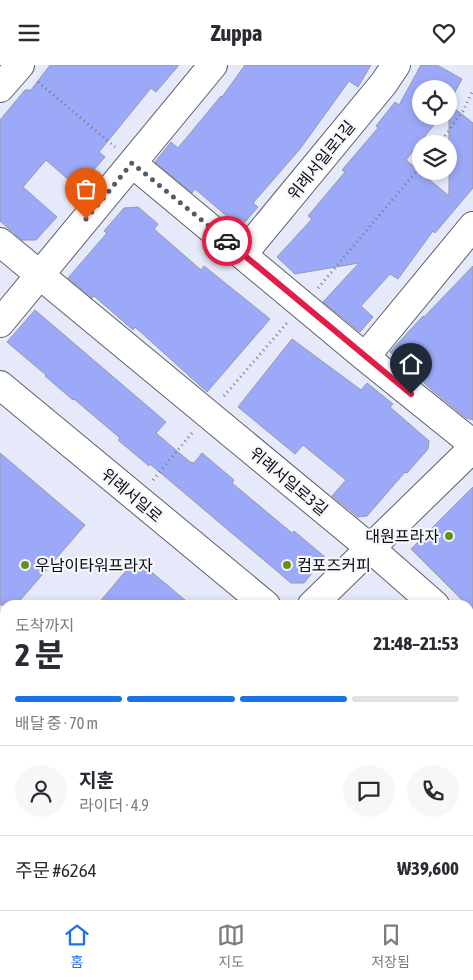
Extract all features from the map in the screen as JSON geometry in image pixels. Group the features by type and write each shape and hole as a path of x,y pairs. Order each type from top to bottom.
{"street":[{"path":"0,88 19,65"},
{"path":"0,323 213,65"},
{"name":"위례서일로1길","path":"243,254 384,83 396,65"},
{"path":"132,163 304,304 365,357 473,443"},
{"path":"365,357 473,226"},
{"path":"0,242 208,414"},
{"name":"위례서일로","path":"0,385 260,600"},
{"name":"위례서일로3길","path":"208,414 370,548 429,600"},
{"path":"317,600 473,448"}],"path":[{"path":"19,65 132,163"},
{"path":"445,135 462,111 473,90"},
{"path":"137,499 208,414"}],"building":[{"path":"50,65 179,65 156,92 151,88 99,152 105,157 78,188 46,160 23,187 57,217 36,240 22,240 0,221 0,120 25,90 31,90"},
{"path":"245,65 371,65 358,87 349,81 300,149 253,203 258,207 245,222 241,219 236,224 195,189 192,193 155,162 171,142 178,148 222,97"},
{"path":"421,65 437,65 462,79 457,88 457,80 413,80"},
{"path":"412,81 412,125 434,125 426,135 412,135 412,152 406,160 412,165 412,180 430,180 449,196 449,180 457,180 457,135 449,135 449,125 457,125 457,110 473,123 473,188 435,233 433,231 398,279 390,274 361,306 373,317 360,332 323,302 359,263 295,274 277,257 312,219 308,216 345,172 342,170 378,128 376,126 395,102 399,105"},
{"path":"138,207 158,224 154,229 201,270 204,266 270,319 207,392 135,327 133,330 94,296 92,298 68,278 107,233 104,231 124,208"},
{"path":"473,266 473,420 466,418 433,391 390,352"},
{"path":"35,310 166,422 156,433 190,462 194,463 202,453 234,480 232,483 292,533 294,531 325,557 304,583 291,583 150,464 149,466 118,440 120,438 7,342"},
{"path":"292,339 361,390 367,383 393,404 390,407 429,441 428,449 407,473 405,472 367,516 358,517 332,496 346,480 303,445 295,454 238,407"},
{"name":"우남이타워프라자","path":"0,453 85,525 20,600 0,600"},
{"name":"대원프라자","path":"473,487 473,600 462,600 411,549"},
{"path":"136,559 185,600 101,600"}],"way so far":[{"path":"86,219 132,163 227,241"}],"place":[{"name":"대원프라자","path":"449,536"},
{"name":"우남이타워프라자","path":"25,565"},
{"name":"컴포즈커피","path":"287,565"}],"route":[{"path":"227,241 411,394"}]}
